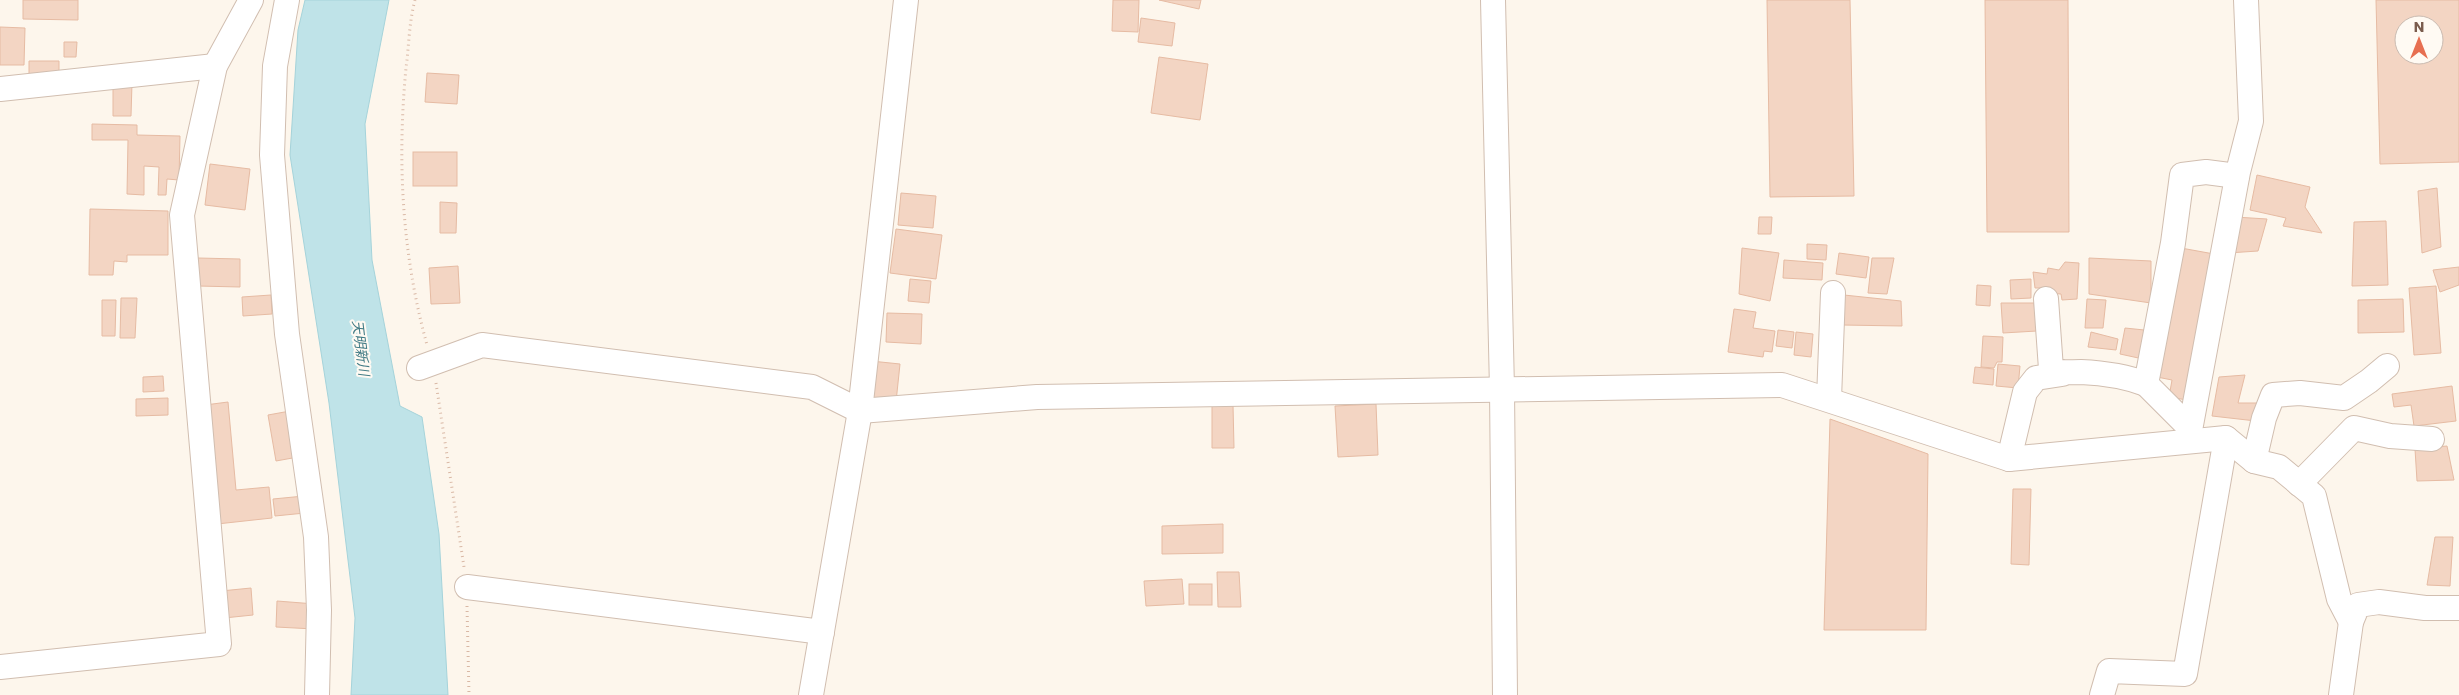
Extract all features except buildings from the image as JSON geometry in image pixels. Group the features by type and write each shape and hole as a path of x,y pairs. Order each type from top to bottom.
{"street":[{"path":"0,667 219,644 182,216 215,66 251,0"},
{"path":"287,0 276,66 272,155 287,334 316,537 319,610 317,695"},
{"path":"811,695 860,411 906,0"},
{"path":"1493,0 1502,389 1505,695"},
{"path":"2189,434 2237,176 2251,121 2246,0"},
{"path":"0,89 215,66"},
{"path":"2146,384 2173,243 2182,175 2206,172 2237,176"},
{"path":"1829,399 1833,293"},
{"path":"2046,299 2050,369 2062,374"},
{"path":"425,366 482,345 812,387 860,411 1037,397 1782,384 2009,459 2160,446 2189,434 2226,438 2254,461 2279,467 2314,496 2339,599 2351,622"},
{"path":"2254,461 2264,418 2273,395 2300,393 2344,398 2387,366"},
{"path":"2009,459 2025,392 2036,378 2062,374 2080,372 2128,377 2146,384 2189,434"},
{"path":"2299,484 2354,428 2352,392"},
{"path":"2354,428 2390,436 2432,439"},
{"path":"2102,695 2109,671 2185,674 2226,438"},
{"path":"466,587 822,632"},
{"path":"2341,695 2351,622 2358,605 2372,603 2425,608 2459,608"}],"path":[{"path":"415,0 403,104 401,182 405,246 421,325 425,366 438,392 466,587 469,695"}],"water":[{"name":"天明新川","path":"305,0 389,0 365,124 372,260 400,406 422,417 439,534 448,695 351,695 355,618 329,403 290,155 298,30"}]}
